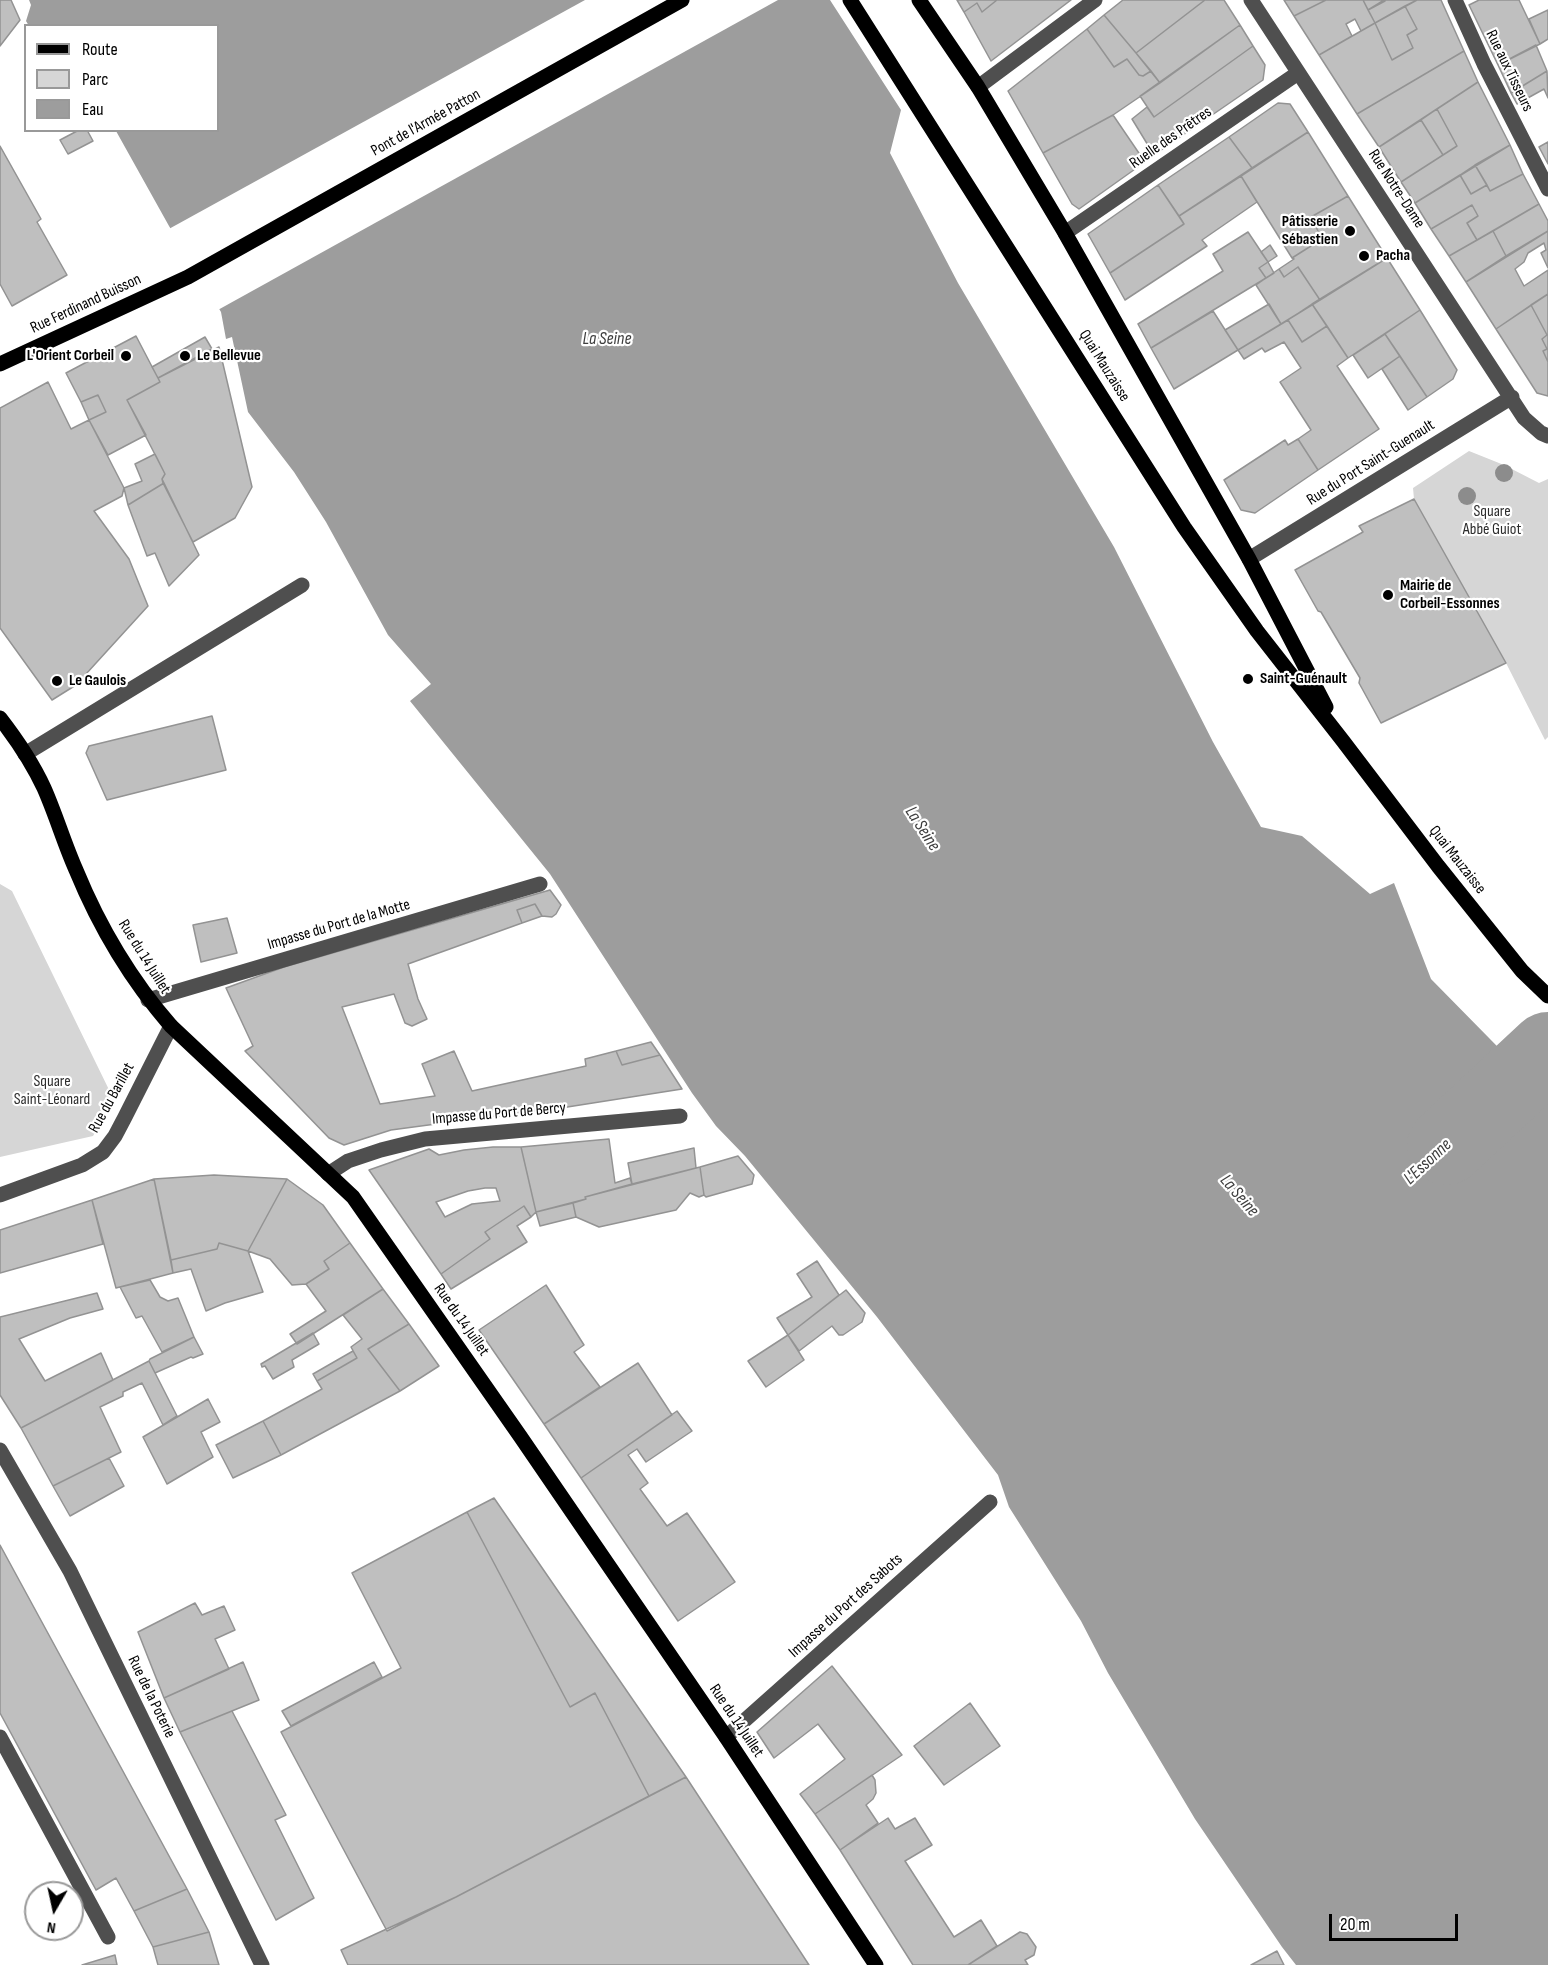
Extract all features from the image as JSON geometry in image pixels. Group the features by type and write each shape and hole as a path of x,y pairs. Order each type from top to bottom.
{"main road":[{"name":"Pont de l'Armée Patton","path":"188,277 682,0"},
{"name":"Quai Mauzaisse","path":"850,0 1184,527 1257,631 1438,867 1522,971 1548,996"},
{"name":"Quai Mauzaisse","path":"919,0 978,87 1065,233 1250,559 1343,741"},
{"name":"Rue Ferdinand Buisson","path":"0,364 188,277"},
{"name":"Rue du 14 Juillet","path":"0,718 25,754 43,787 76,871 120,957 148,1000 171,1026 353,1197 726,1737 876,1965"}],"street":[{"path":"978,87 1095,0"},
{"name":"Rue Notre-Dame","path":"1251,0 1524,418 1548,436"},
{"name":"Rue aux Tisseurs","path":"1455,0 1484,64 1548,189"},
{"name":"Ruelle des Prêtres","path":"1065,233 1298,73"},
{"name":"Rue du Port Saint-Guenault","path":"1250,559 1512,398"},
{"path":"25,754 302,585"},
{"name":"Impasse du Port de la Motte","path":"148,1000 540,884"},
{"name":"Rue du Barillet","path":"0,1196 82,1165 103,1152 120,1127 171,1026"},
{"name":"Impasse du Port de Bercy","path":"328,1174 348,1161 425,1139 680,1116"},
{"name":"Rue de la Poterie","path":"0,1450 70,1571 256,1961"},
{"name":"Impasse du Port des Sabots","path":"726,1737 990,1502"},
{"path":"0,1737 108,1937"}],"green space":[{"name":"Square Abbé Guiot","path":"1469,451 1504,465 1539,483 1548,479 1548,737 1545,740 1506,663 1414,499 1413,488"},
{"name":"Square Saint-Léonard","path":"0,884 12,891 114,1100 93,1136 0,1157"}],"water":[{"name":"La Seine","path":"29,0 830,0 901,110 890,153 958,283 1114,547 1213,742 1261,827 1302,836 1370,894 1394,883 1431,979 1548,1098 1548,1965 1296,1965 1282,1947 1195,1819 1108,1673 1081,1621 1009,1507 998,1475 877,1317 745,1156 716,1126 692,1093 550,874 410,701 431,684 388,635 326,522 294,472 248,412 232,337 226,339 221,312 169,226 117,132 219,132 219,24 28,24 26,21 31,5"}],"pier":[{"path":"585,0 778,0 216,311 167,230"}],"building":[{"path":"0,0 11,0 20,20 0,46"},
{"path":"957,0 997,0 982,12 977,3 964,12"},
{"path":"997,0 1071,0 991,61 964,12 977,3 982,12"},
{"path":"1123,0 1205,0 1136,53 1104,15"},
{"path":"1205,0 1224,0 1240,25 1160,83 1136,53"},
{"path":"1284,0 1326,0 1294,16"},
{"path":"1326,0 1363,0 1375,23 1361,31 1355,19 1346,24 1352,36 1319,55 1294,16"},
{"path":"1363,0 1384,0 1385,1 1368,10"},
{"path":"1384,0 1417,0 1375,23 1368,10"},
{"path":"1417,0 1441,0 1464,51 1357,114 1319,55 1375,23 1392,60 1413,48 1407,35 1417,29 1405,6"},
{"path":"1479,0 1519,0 1540,44 1498,65 1469,5"},
{"path":"1405,6 1417,29 1407,35 1413,48 1392,60 1375,23"},
{"path":"1548,10 1548,39 1540,44 1529,19"},
{"path":"1104,15 1151,71 1143,76 1139,75 1127,59 1114,67 1087,29"},
{"path":"1240,25 1253,46 1154,117 1140,96"},
{"path":"1087,29 1114,67 1127,59 1139,75 1143,76 1151,71 1160,83 1113,115 1043,153 1008,91"},
{"path":"1536,45 1547,71 1511,93 1498,65"},
{"path":"1253,46 1265,65 1263,80 1154,155 1132,119 1147,107 1154,117"},
{"path":"1464,51 1478,82 1379,147 1357,114"},
{"path":"1547,71 1548,98 1544,89 1517,104 1511,93"},
{"path":"1478,82 1510,145 1415,203 1401,182 1457,146 1437,109"},
{"path":"1278,103 1290,104 1308,132 1252,168 1229,137"},
{"path":"1437,109 1457,146 1443,155 1421,120"},
{"path":"1113,115 1145,162 1079,209 1072,204 1043,153"},
{"path":"1421,120 1443,155 1401,182 1379,147"},
{"path":"75,132 88,132 93,141 68,154 60,140"},
{"path":"1308,132 1348,196 1311,217 1322,239 1292,258 1241,176"},
{"path":"1229,137 1252,168 1179,216 1158,185"},
{"path":"1548,142 1548,164 1539,147"},
{"path":"1510,145 1523,174 1490,191 1475,165"},
{"path":"0,146 41,219 37,222 67,275 12,306 0,284"},
{"path":"1475,165 1487,185 1471,194 1460,175"},
{"path":"1523,174 1539,204 1477,240 1467,223 1478,216 1472,205 1431,229 1415,203 1460,175 1471,194 1487,185 1490,191"},
{"path":"1241,176 1257,202 1202,240 1207,246 1125,300 1110,273 1184,224 1179,216"},
{"path":"1158,185 1184,224 1110,273 1088,234"},
{"path":"1348,196 1387,258 1320,300 1298,267 1284,277 1279,269 1322,239 1311,217"},
{"path":"1539,204 1548,221 1548,231 1506,256 1493,231"},
{"path":"1472,205 1478,216 1467,223 1477,240 1449,256 1431,229"},
{"path":"1493,231 1506,256 1466,282 1449,256"},
{"path":"1548,231 1548,268 1541,253 1546,250 1544,243 1528,253 1524,262 1515,269 1524,286 1548,270 1548,294 1496,329 1466,282"},
{"path":"1248,232 1268,262 1259,268 1266,278 1151,348 1138,324 1223,271 1213,254"},
{"path":"1270,245 1277,256 1268,262 1261,252"},
{"path":"1387,258 1420,310 1348,358 1312,304"},
{"path":"1268,262 1274,273 1266,278 1259,268"},
{"path":"1298,267 1320,300 1281,324 1256,285 1279,269 1284,277"},
{"path":"1548,294 1548,362 1543,351 1547,349 1542,339 1547,335 1531,305"},
{"path":"1269,304 1281,324 1238,350 1225,330"},
{"path":"1312,304 1327,326 1302,342 1288,320"},
{"path":"1531,305 1547,335 1542,339 1547,349 1543,351 1548,362 1548,396 1537,393 1496,329"},
{"path":"1420,310 1457,370 1453,379 1427,397 1385,334"},
{"path":"1213,311 1238,350 1174,389 1151,348"},
{"path":"1288,320 1302,342 1327,326 1348,358 1337,366 1379,429 1318,470 1298,439 1311,430 1280,382 1301,368 1284,342 1265,352 1262,348 1244,359 1238,350"},
{"path":"1385,334 1400,356 1368,378 1353,355"},
{"path":"136,336 160,382 127,400 146,435 108,455 89,420 106,412 98,395 81,402 66,373"},
{"path":"205,337 212,349 158,378 152,367"},
{"path":"219,347 252,487 235,518 193,542 163,483 162,479 165,474 127,400 160,382 158,378"},
{"path":"1400,356 1427,397 1408,410 1382,369"},
{"path":"48,382 71,429 89,420 124,488 122,496 94,511 129,559 148,606 76,685 52,700 0,628 0,408"},
{"path":"98,395 106,412 89,420 81,402"},
{"path":"1298,439 1318,470 1255,513 1241,510 1224,480 1285,440 1288,445"},
{"path":"155,454 165,474 162,479 164,483 128,505 124,488 142,481 135,464"},
{"path":"164,483 199,555 169,586 155,553 147,556 128,505"},
{"name":"Mairie de Corbeil-Essonnes","path":"1414,499 1506,663 1381,723 1359,683 1360,678 1295,570 1363,532 1359,526"},
{"path":"212,716 226,770 107,800 86,753 89,746"},
{"path":"550,890 561,905 552,917 542,916 535,904 517,910 522,923 408,964 418,999 427,1019 412,1026 405,1023 394,994 342,1007 380,1104 435,1096 422,1064 454,1051 472,1091 586,1066 585,1059 616,1051 622,1065 660,1055 682,1089 561,1108 391,1130 344,1145 329,1138 245,1051 253,1046 226,988 284,967"},
{"path":"535,904 542,916 522,923 517,910"},
{"path":"227,918 237,953 201,962 193,925"},
{"path":"651,1042 660,1055 622,1065 616,1051"},
{"path":"609,1139 615,1183 630,1178 632,1184 536,1212 521,1147"},
{"path":"521,1147 536,1212 531,1217 524,1206 485,1232 490,1239 441,1274 369,1170 429,1149 439,1155 464,1150","holes":["496,1188 500,1201 472,1204 445,1217 436,1202 468,1191"]},
{"path":"694,1148 696,1168 632,1184 628,1163"},
{"path":"738,1156 754,1175 752,1184 706,1197 700,1167"},
{"path":"700,1167 704,1195 699,1197 690,1193 676,1210 599,1227 576,1217 573,1203 586,1199 585,1197"},
{"path":"214,1175 287,1179 248,1251 219,1243 217,1249 171,1260 154,1179"},
{"path":"154,1179 173,1273 116,1288 92,1200"},
{"path":"287,1179 323,1205 350,1243 324,1261 329,1269 306,1284 292,1285 270,1259 248,1251"},
{"path":"92,1200 103,1244 0,1273 0,1230"},
{"path":"573,1203 576,1217 540,1226 536,1212"},
{"path":"524,1206 531,1217 517,1226 527,1242 451,1289 441,1274 490,1239 485,1232"},
{"path":"219,1243 248,1251 263,1292 206,1311 191,1269 173,1273 171,1260 217,1249"},
{"path":"350,1243 383,1289 297,1344 290,1334 326,1311 306,1284 329,1269 324,1261"},
{"path":"817,1261 839,1295 788,1335 777,1318 812,1297 797,1274"},
{"path":"150,1280 160,1297 168,1301 178,1298 194,1337 162,1352 142,1316 136,1318 120,1287"},
{"path":"546,1285 584,1345 574,1352 600,1387 544,1424 479,1330"},
{"path":"383,1289 409,1324 368,1349 400,1391 281,1455 263,1421 322,1389 317,1381 357,1358 351,1347 362,1339 343,1315"},
{"path":"846,1290 865,1313 862,1322 843,1335 839,1335 832,1326 799,1351 788,1335"},
{"path":"97,1293 103,1309 70,1318 19,1339 45,1381 101,1353 113,1380 21,1428 0,1395 0,1317"},
{"path":"409,1324 439,1366 400,1391 368,1349"},
{"path":"313,1333 319,1344 292,1360 294,1367 273,1379 265,1366 262,1367 261,1364"},
{"path":"788,1335 804,1360 766,1387 748,1361"},
{"path":"194,1337 203,1354 155,1373 150,1359"},
{"path":"353,1351 357,1358 317,1381 313,1374"},
{"path":"149,1361 177,1416 163,1425 142,1383 123,1392 123,1396 100,1407 121,1452 53,1486 21,1428"},
{"path":"638,1363 672,1415 581,1478 544,1424"},
{"path":"208,1399 220,1422 201,1432 213,1457 167,1484 143,1437"},
{"path":"677,1411 692,1431 646,1462 637,1449 628,1455 648,1483 640,1489 667,1526 687,1513 735,1582 678,1621 581,1478"},
{"path":"263,1421 281,1455 233,1478 216,1445"},
{"path":"109,1458 124,1486 70,1516 53,1486"},
{"path":"494,1498 686,1777 649,1796 595,1693 570,1707 467,1512"},
{"path":"467,1512 570,1707 595,1693 649,1796 387,1931 281,1732 401,1668 352,1573"},
{"path":"0,1545 187,1889 134,1911 116,1878 96,1890 0,1713"},
{"path":"195,1603 202,1615 224,1606 235,1630 215,1639 229,1669 164,1698 138,1632"},
{"path":"243,1662 259,1700 180,1732 164,1698"},
{"path":"374,1662 382,1677 291,1726 282,1711"},
{"path":"832,1666 902,1755 815,1814 800,1794 845,1759 818,1724 774,1758 757,1732"},
{"path":"970,1703 1000,1746 944,1785 914,1746"},
{"path":"232,1711 286,1815 275,1820 314,1898 276,1920 180,1732"},
{"path":"872,1775 875,1780 876,1793 866,1805 878,1823 840,1850 815,1814"},
{"path":"686,1777 809,1965 348,1965 341,1950 456,1897"},
{"path":"888,1818 895,1829 915,1818 932,1845 905,1861 954,1937 981,1920 997,1946 968,1965 913,1965 840,1850"},
{"path":"187,1889 209,1932 153,1947 134,1911"},
{"path":"209,1932 219,1965 158,1965 153,1947"},
{"path":"1020,1932 1027,1934 1036,1947 1034,1955 1025,1960 1028,1965 968,1965"},
{"path":"1277,1951 1284,1965 1251,1965"},
{"path":"115,1955 117,1965 82,1965"}],"waterway":[{"name":"L'Essonne","path":"1446,1146 1548,1051"}],"place":[{"name":"Pâtisserie Sébastien","path":"1350,231"},
{"name":"Pacha","path":"1364,256"},
{"name":"L'Orient Corbeil","path":"126,356"},
{"name":"Le Bellevue","path":"185,356"},
{"name":"Mairie de Corbeil-Essonnes","path":"1388,595"},
{"name":"Saint-Guénault","path":"1248,679"},
{"name":"Le Gaulois","path":"57,681"}]}
